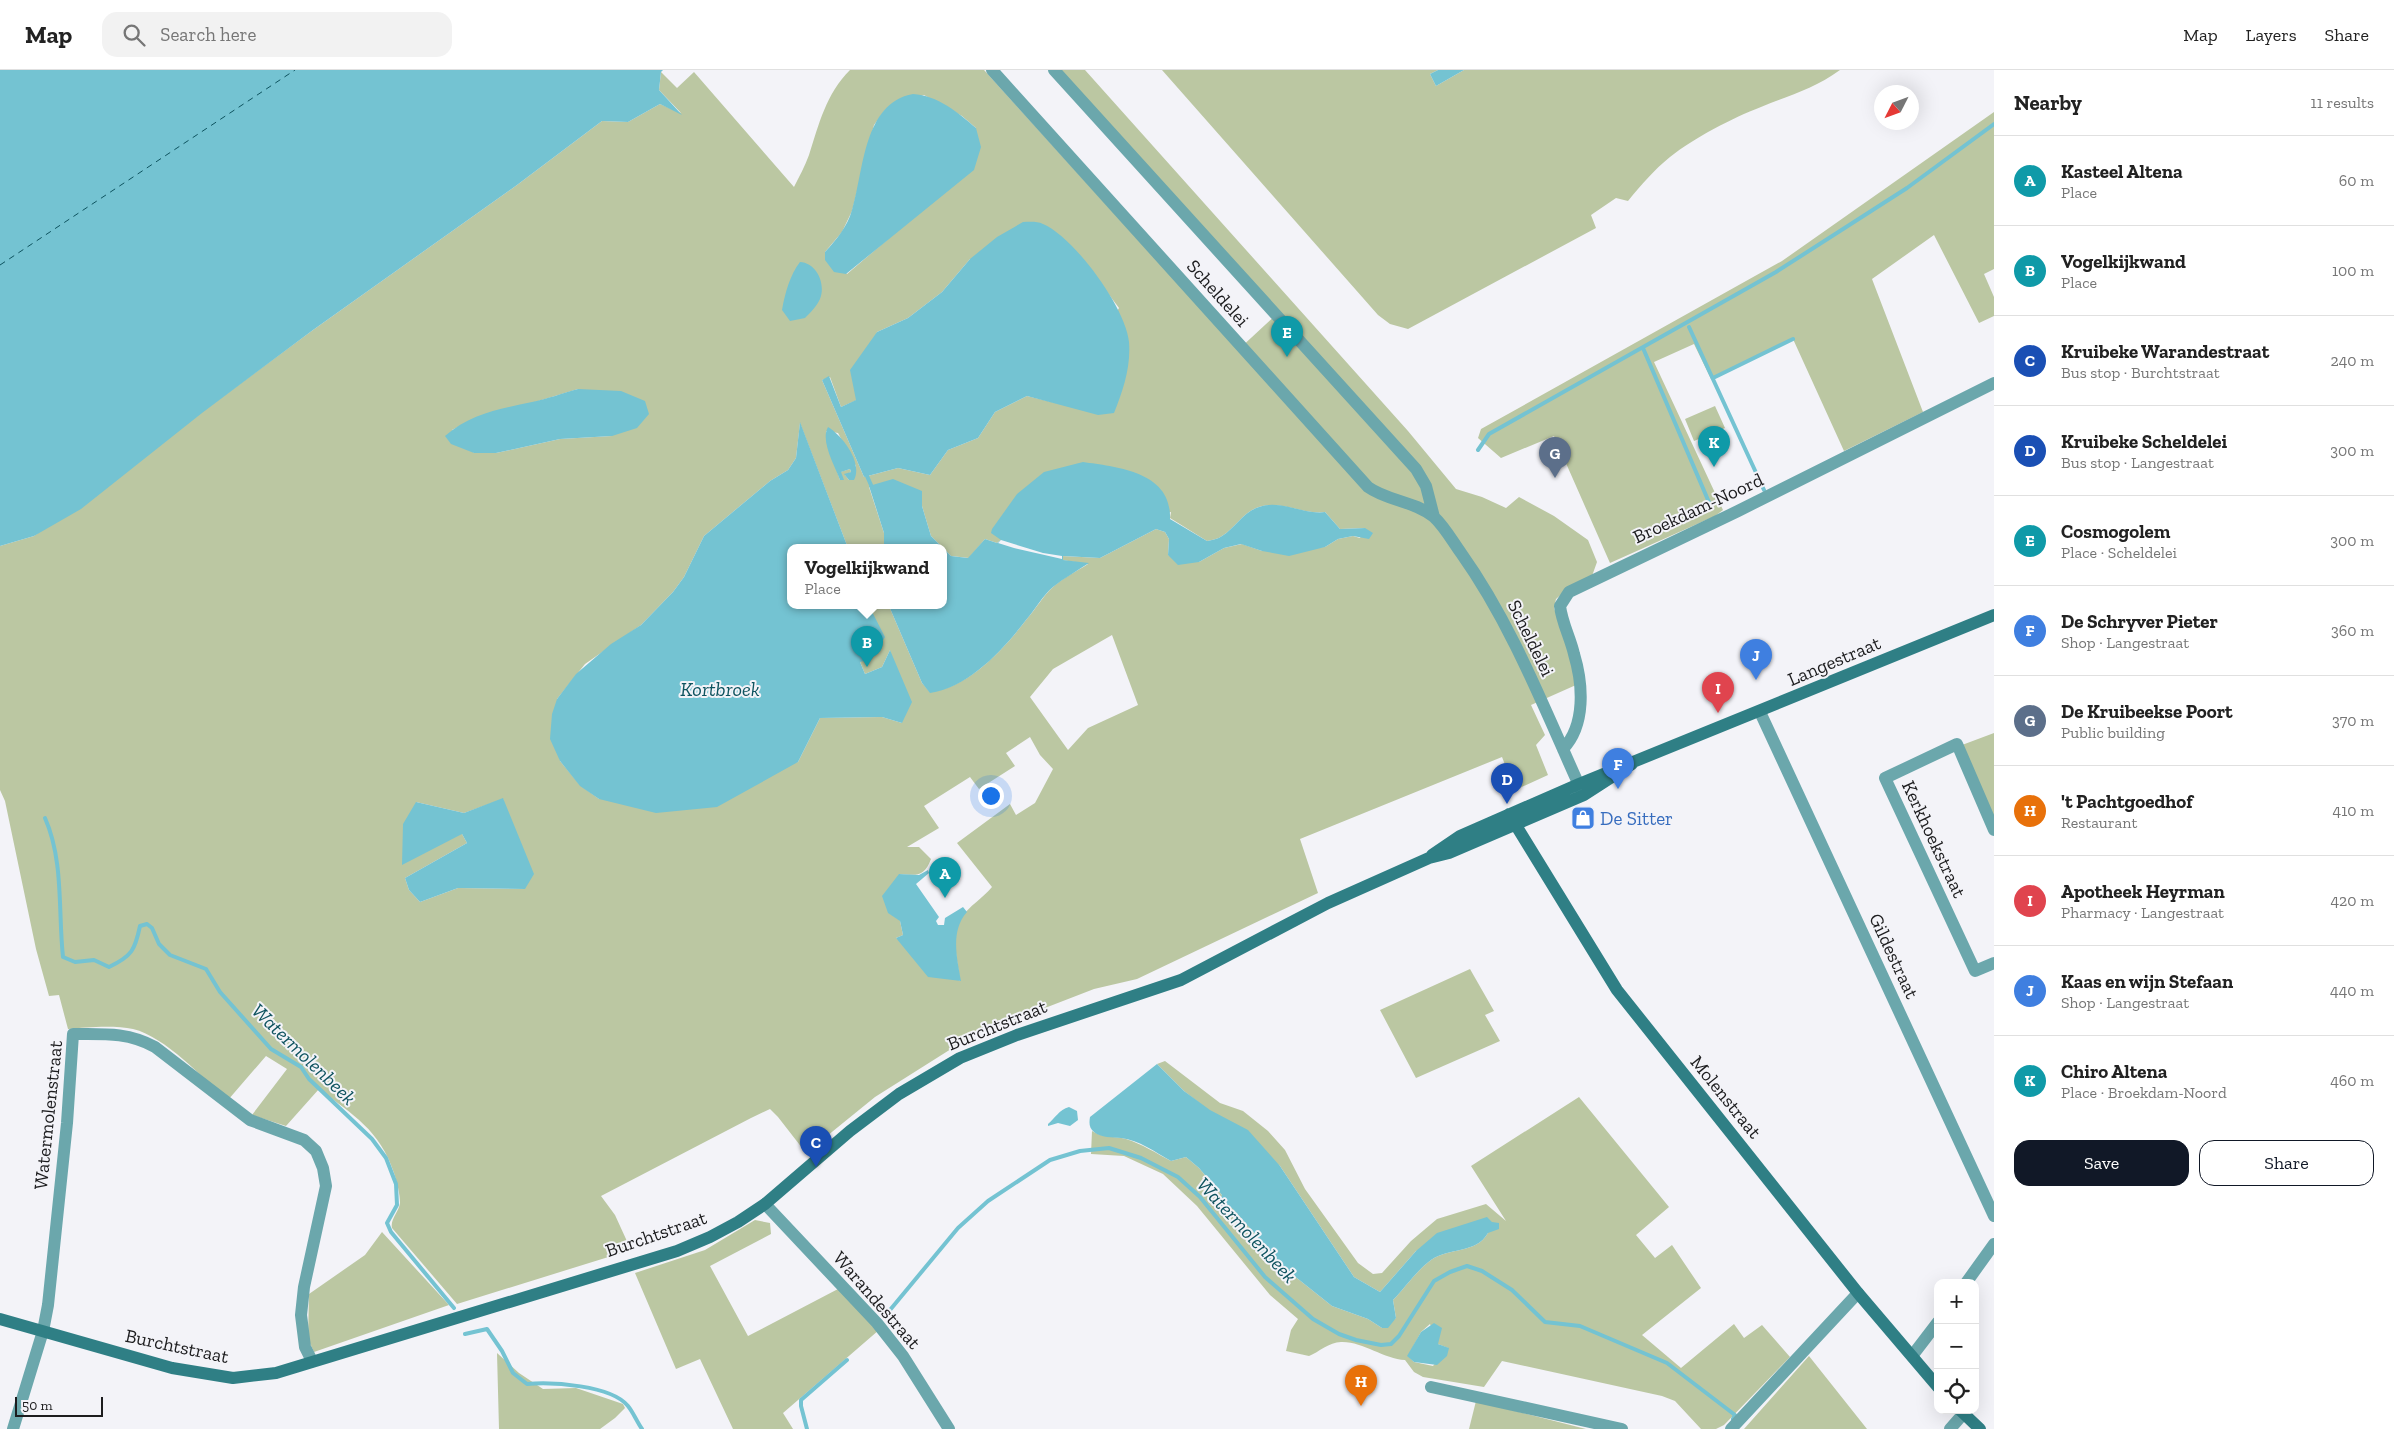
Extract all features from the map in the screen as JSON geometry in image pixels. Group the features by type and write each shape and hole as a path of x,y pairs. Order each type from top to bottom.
{"main road":[{"name":"Langestraat","path":"1512,819 1632,764 1994,615"},
{"name":"Burchtstraat","path":"0,1319 172,1368 233,1378 276,1373 677,1251 717,1234 765,1204 850,1131 921,1081 960,1058 1017,1034 1181,980 1328,903 1429,858 1449,853 1512,819"},
{"name":"Molenstraat","path":"1512,819 1617,990 1858,1293 1934,1382"},
{"path":"1964,1414 1980,1429"}],"street":[{"name":"Scheldelei","path":"992,70 1368,487 1375,492 1417,507 1434,517"},
{"name":"Scheldelei","path":"1054,70 1416,468 1426,486 1434,517 1475,573 1494,604 1581,789"},
{"name":"Broekdam-Noord","path":"1563,749 1574,736 1579,718 1579,674 1560,606 1569,592 1738,511 1994,383"},
{"name":"Gildestraat","path":"1760,712 1994,1216"},
{"name":"Kerkhoekstraat","path":"1994,830 1957,744 1885,778 1974,970 1994,963"},
{"name":"Watermolenstraat","path":"43,1332 67,1124 73,1034 122,1034 140,1039 155,1047 250,1120 304,1140 316,1151 323,1168 326,1186 304,1287 301,1315 305,1347 312,1361"},
{"name":"Warandestraat","path":"765,1204 877,1323 903,1356 950,1429"},
{"path":"1969,1279 1994,1244"},
{"path":"1731,1429 1858,1293"},
{"path":"1912,1356 1936,1324"},
{"path":"13,1429 43,1332"},
{"path":"1430,1387 1622,1429"},
{"path":"1950,1429 1961,1414"}],"green space":[{"path":"850,70 984,70 1238,350 1279,312 1059,70 1085,70 1408,431 1456,489 1482,497 1506,508 1519,497 1554,516 1588,540 1597,562 1592,576 1566,590 1556,599 1554,608 1570,655 1576,685 1531,705 1545,735 1536,745 1548,775 1515,790 1502,757 1300,839 1318,893 1137,979 1094,989 970,1037 875,1097 806,1153 770,1109 601,1196 615,1215 631,1250 457,1304 392,1228 392,1222 400,1203 394,1173 381,1145 364,1125 319,1089 286,1126 252,1115 287,1069 266,1056 228,1100 171,1049 145,1033 118,1027 68,1029 59,995 49,996 36,949 5,801 0,790 0,546 34,536 313,330 517,185 602,121 628,122 660,104 681,113 659,90 661,72 677,88 694,72 794,187 807,159 829,99","holes":["924,95 962,116 976,128 901,228 847,274 825,252 842,232 852,211 874,125 885,110","970,259 1098,280 1119,308 1060,404 1027,396 995,412 978,438 948,450 930,475 898,468 864,477 822,380 830,377 841,407 857,400 877,332 908,318 942,292","578,389 612,436 560,439 496,453 474,453 452,430 466,423","800,423 846,544 884,544 884,533 869,487 922,506 931,536 939,544 947,544 947,552 951,556 969,558 985,539 997,543 1001,540 1171,512 1170,518 1207,541 1222,536 1253,509 1267,505 1284,506 1309,512 1325,512 1340,529 1365,528 1360,538 1353,536 1338,539 1325,547 1262,551 1242,544 1224,548 1199,562 1168,555 1169,539 1165,532 1156,529 1100,558 1062,556 1062,560 1088,564 1053,587 1007,643 984,665 958,683 930,692 922,683 890,609 870,609 872,612 860,662 865,674 882,667 890,650 902,723 882,717 820,718 798,762 599,799 580,785 560,761 557,699 585,664 641,625 673,592 684,577 704,536 770,481 788,470 796,458","826,431 838,433 856,466 849,480 845,475 851,472 850,469 840,472 840,480 827,442","1112,635 1138,705 1088,728 1068,750 1030,697 1053,669","1030,737 1040,755 1053,769 1035,803 1016,815 1010,804 957,843 992,887 964,914 958,925 955,941 960,981 896,938 903,935 900,921 899,874 919,874 925,870 931,859 919,847 907,847 939,828 924,806 970,777 979,789 1015,766 1006,753","503,799 525,889 458,888 420,902 409,890 405,878 467,843 462,834 416,802 464,813"]},
{"path":"1162,70 1438,70 1430,74 1436,86 1464,70 1840,70 1811,87 1738,117 1702,136 1664,162 1628,201 1616,198 1591,215 1596,228 1408,329 1390,324 1378,315"},
{"path":"1994,112 1994,269 1984,274 1994,297 1994,316 1979,323 1934,235 1872,279 1923,412 1844,451 1793,339 1711,379 1694,344 1654,362 1723,510 1715,516 1610,563 1554,436 1501,458 1478,438 1481,429 1782,261"},
{"path":"1715,406 1725,428 1694,441 1685,419"},
{"path":"1994,733 1994,819 1962,745"},
{"path":"1470,969 1494,1011 1485,1015 1500,1041 1416,1078 1380,1010"},
{"path":"1165,1061 1220,1103 1243,1111 1268,1131 1285,1150 1305,1189 1358,1263 1373,1274 1382,1273 1411,1241 1437,1219 1486,1204 1506,1221 1471,1166 1579,1097 1669,1207 1636,1235 1655,1258 1672,1245 1701,1288 1642,1335 1681,1368 1734,1324 1744,1338 1762,1325 1790,1357 1724,1425 1716,1429 1701,1429 1675,1401 1662,1396 1502,1361 1484,1387 1423,1377 1414,1372 1405,1360 1389,1357 1349,1342 1337,1342 1328,1345 1309,1356 1286,1351 1291,1330 1298,1319 1270,1295 1197,1206 1163,1174 1124,1156 1091,1154 1092,1131 1100,1135 1132,1141 1171,1161 1186,1157 1199,1168 1256,1235 1258,1245 1265,1256 1278,1263 1332,1306 1368,1319 1382,1328 1396,1318 1393,1300 1426,1264 1438,1256 1477,1244 1488,1233 1416,1251 1380,1292 1354,1277 1280,1166 1184,1091 1157,1064","holes":["1430,1324 1438,1344 1448,1348 1433,1366 1414,1362 1408,1356 1421,1332"]},
{"path":"755,1220 770,1223 771,1234 710,1266 748,1336 838,1289 879,1330 783,1413 793,1429 733,1429 700,1359 676,1369 635,1273 705,1250"},
{"path":"382,1232 449,1305 314,1352 308,1339 309,1294 365,1255"},
{"path":"497,1353 519,1373 543,1389 576,1388 623,1404 625,1408 600,1429 499,1429"},
{"path":"1809,1356 1867,1429 1744,1429"},
{"path":"1476,1401 1586,1429 1469,1429"}],"water":[{"path":"0,70 663,70 661,72 659,90 682,115 660,104 628,122 602,121 517,185 313,330 202,413 81,509 34,536 0,546"},
{"path":"1438,70 1464,70 1436,86 1430,74"},
{"path":"913,94 939,101 976,128 981,147 974,170 846,274 834,272 825,260 825,252 841,232 850,216 863,159 875,124 884,110 897,100"},
{"path":"1023,222 1043,224 1069,243 1096,275 1119,311 1129,342 1129,361 1126,379 1114,413 1098,415 1027,396 995,412 978,438 948,450 930,475 898,468 864,477 822,380 829,376 841,407 856,400 850,370 877,332 908,318 942,292 970,259 997,237"},
{"path":"800,262 811,266 819,275 822,293 817,304 805,318 790,321 782,310 788,284"},
{"path":"578,389 621,391 645,401 649,414 637,428 612,436 560,439 496,453 474,453 451,444 445,436 465,422 486,413"},
{"name":"Kortbroek","path":"800,422 846,544 787,544 787,609 871,609 885,637 872,659 860,662 865,674 882,667 890,650 912,702 902,723 882,717 820,718 798,762 717,807 656,813 599,799 580,786 560,761 550,739 552,714 557,699 576,674 611,644 641,625 673,592 684,577 704,536 770,481 788,470 796,458"},
{"path":"828,427 840,437 854,458 856,473 854,480 849,480 844,474 851,472 850,469 841,472 844,480 840,480 827,446 826,433"},
{"path":"1083,462 1112,466 1140,475 1153,482 1162,491 1168,503 1170,519 1207,541 1227,533 1253,509 1267,505 1325,512 1340,529 1365,528 1373,533 1369,539 1353,536 1338,539 1325,547 1289,556 1262,551 1241,544 1224,548 1199,562 1178,565 1168,555 1169,539 1165,532 1156,529 1100,558 1063,556 1063,560 1089,563 1049,590 1007,643 984,666 958,683 930,693 922,683 890,609 947,609 947,552 951,556 968,558 985,539 997,543 1001,540 991,533 992,529 1017,494 1044,472"},
{"path":"893,479 922,491 922,506 931,536 939,544 884,544 884,533 869,486"},
{"path":"503,798 534,874 525,889 458,888 420,902 409,890 405,878 467,843 462,834 402,865 403,824 416,802 464,813"},
{"path":"928,870 929,873 916,884 939,917 936,921 938,925 944,925 945,918 963,907 967,912 958,928 956,945 961,981 928,977 896,938 903,935 900,921 888,913 882,896 899,874 919,875"},
{"path":"1157,1064 1184,1091 1210,1110 1248,1130 1280,1166 1354,1277 1380,1292 1416,1251 1437,1233 1487,1217 1492,1222 1499,1223 1499,1229 1488,1233 1477,1244 1438,1256 1426,1264 1393,1300 1396,1318 1388,1328 1382,1328 1368,1319 1332,1306 1278,1263 1268,1260 1257,1248 1256,1235 1232,1208 1225,1210 1219,1203 1222,1195 1199,1168 1186,1157 1171,1161 1134,1141 1107,1137 1091,1129 1090,1117"},
{"path":"1069,1107 1077,1111 1078,1120 1070,1126 1058,1123 1048,1126 1060,1112"},
{"path":"1434,1323 1442,1328 1438,1344 1449,1348 1447,1356 1437,1365 1414,1362 1407,1356 1421,1332"}],"pier":[{"path":"1001,540 1043,553 1062,556 1062,559 998,543"}],"waterway":[{"path":"1478,450 1489,434 1776,272 1907,188 1994,124"},
{"path":"1689,327 1764,490"},
{"path":"1713,378 1793,339"},
{"path":"1643,348 1711,507"},
{"path":"867,476 871,485"},
{"name":"Watermolenbeek","path":"45,818 51,834 58,869 63,957 75,962 94,960 109,967 128,956 134,947 140,926 147,924 152,928 159,944 170,955 206,969 220,992 271,1049 301,1067 309,1079 372,1139 386,1158 396,1184 397,1205 387,1223 391,1232 454,1308"},
{"name":"Watermolenbeek","path":"885,1316 958,1228 988,1201 1050,1160 1080,1151 1109,1148 1141,1158 1178,1177 1200,1197 1265,1277 1313,1319 1339,1334 1381,1345 1391,1344 1399,1336 1434,1281 1450,1272 1467,1266 1482,1271 1512,1290 1545,1322 1580,1326 1667,1363 1735,1415 1733,1419"},
{"name":"Watermolenbeek","path":"465,1334 487,1329 502,1351 513,1373 527,1384 580,1386 609,1393 620,1399 630,1408 642,1429"},
{"name":"Watermolenbeek","path":"807,1429 801,1400 847,1360"}],"ferry route":[{"path":"0,265 295,70"}],"place":[{"name":"Cosmogolem","path":"1287,357"},
{"name":"Chiro Altena","path":"1714,467"},
{"name":"De Kruibeekse Poort","path":"1555,478"},
{"name":"Vogelkijkwand","path":"867,667"},
{"name":"Kaas en wijn Stefaan","path":"1756,680"},
{"name":"Apotheek Heyrman","path":"1718,713"},
{"name":"De Schryver Pieter","path":"1618,789"},
{"name":"Kruibeke Scheldelei","path":"1507,804"},
{"name":"De Sitter","path":"1583,818"},
{"name":"Kasteel Altena","path":"945,898"},
{"name":"Kruibeke Warandestraat","path":"816,1167"},
{"name":"'t Pachtgoedhof","path":"1361,1406"}]}
